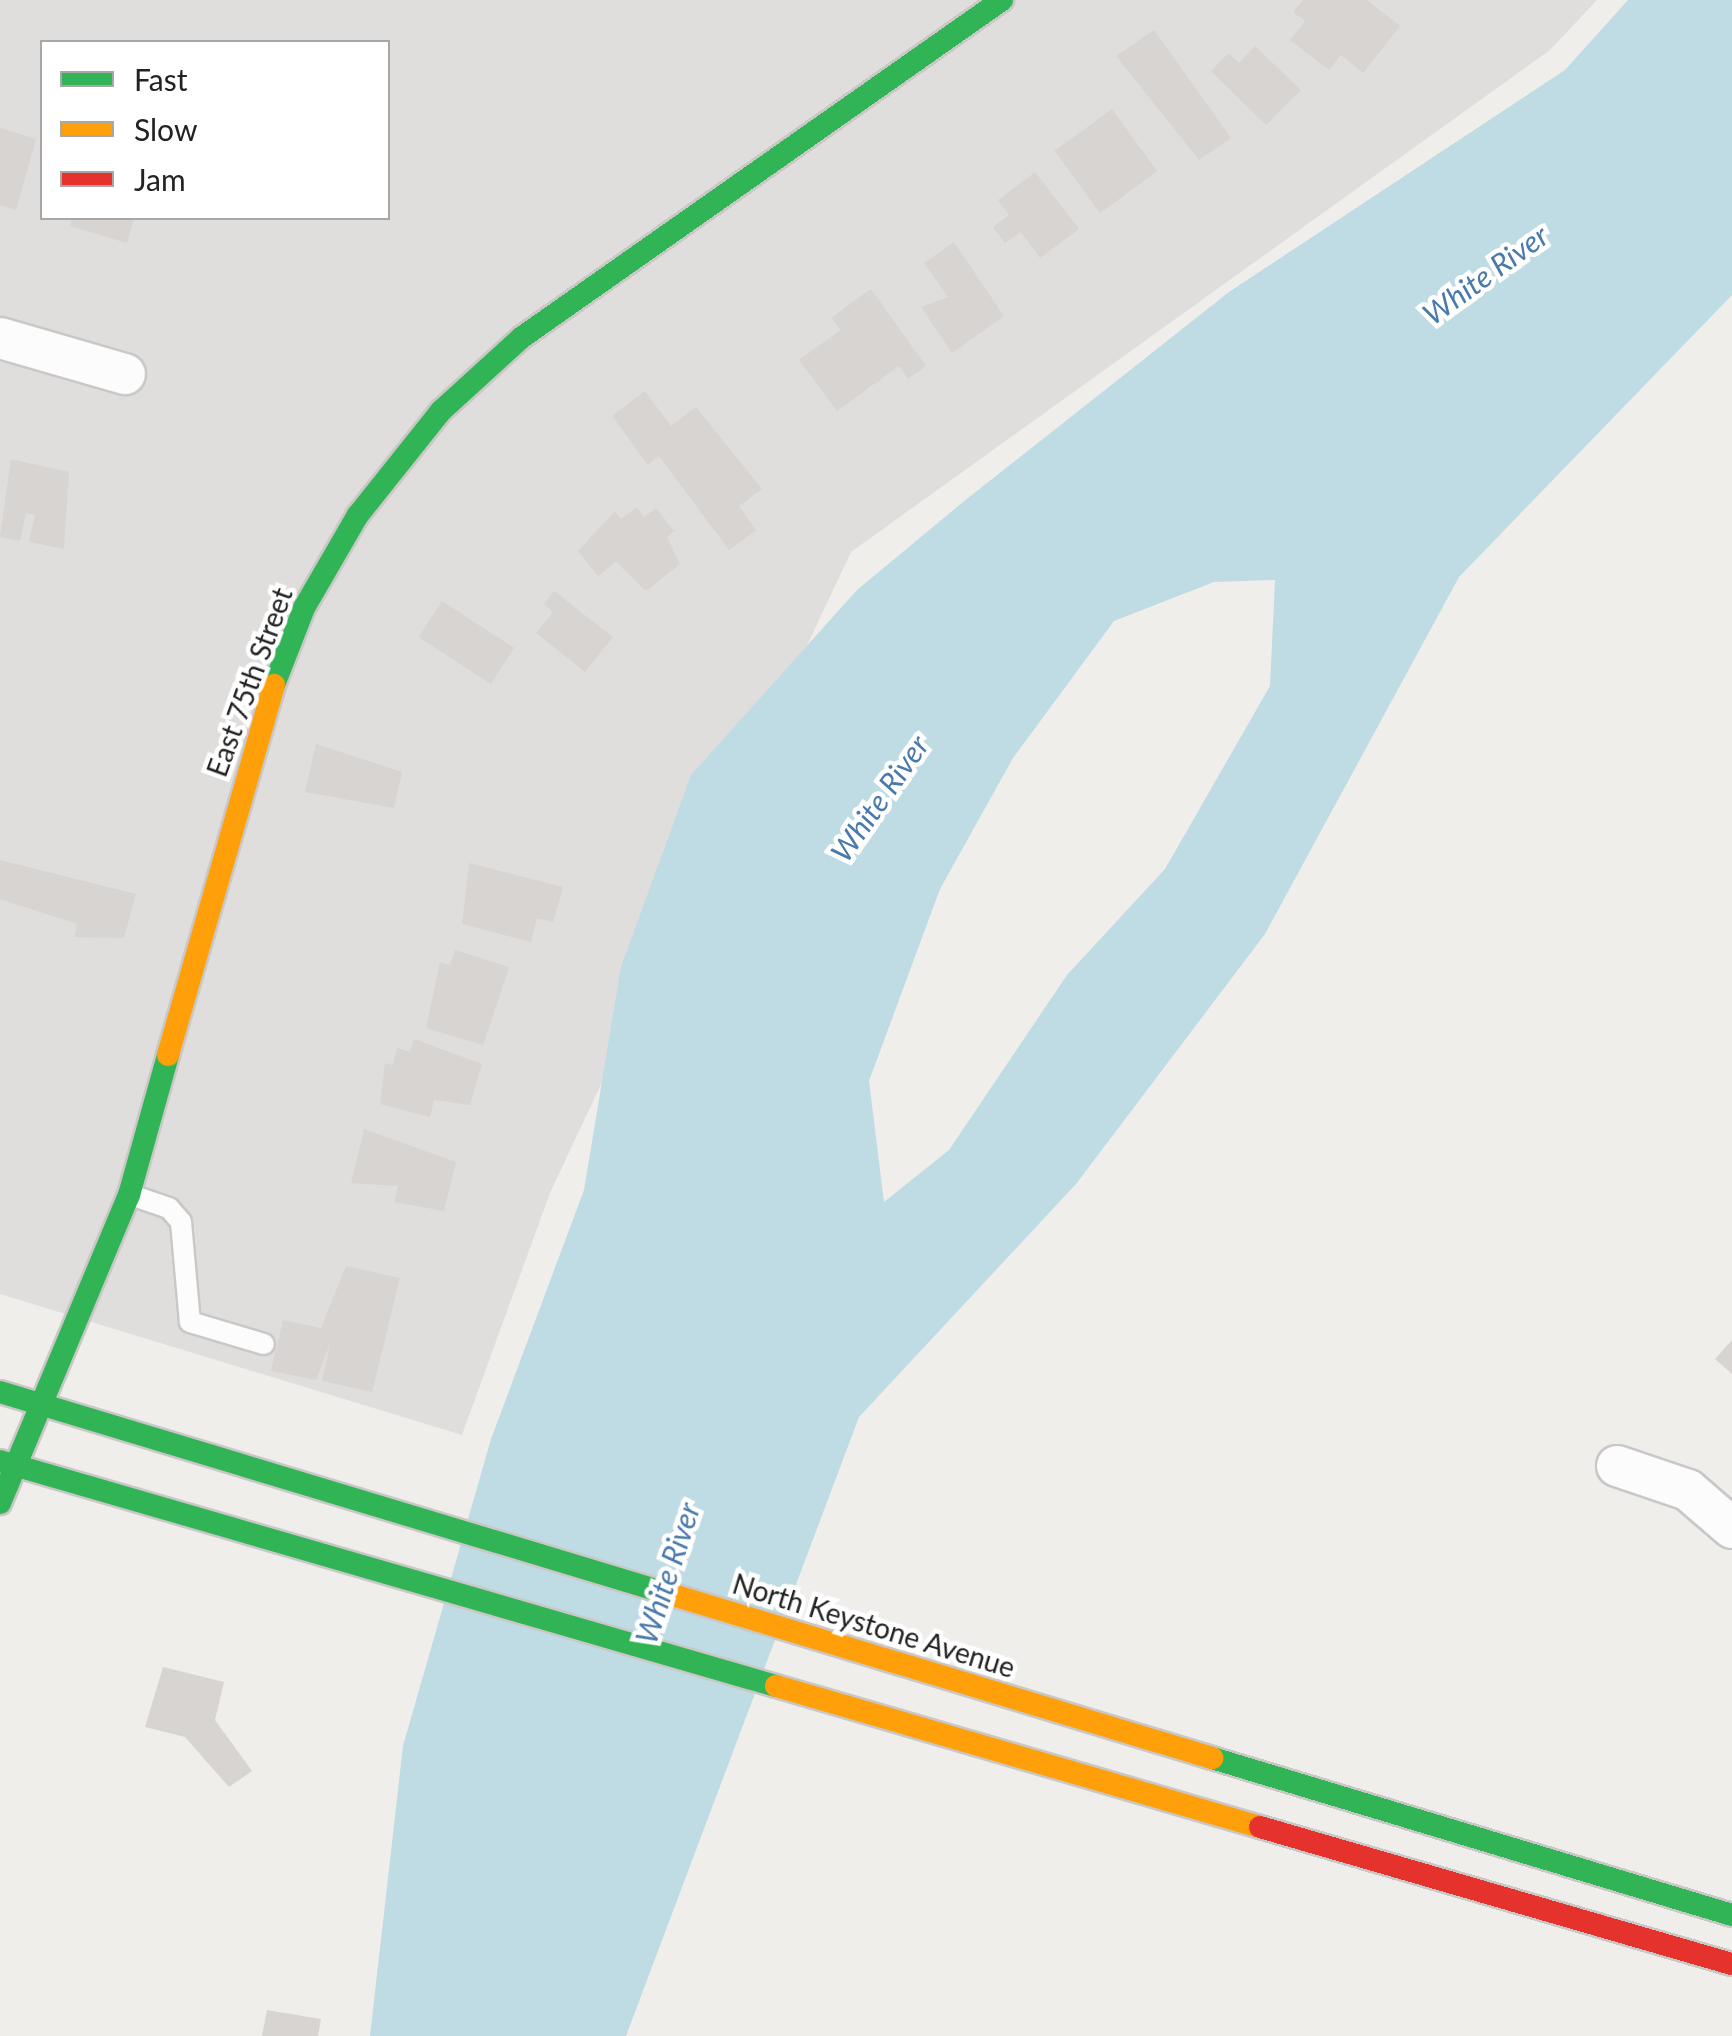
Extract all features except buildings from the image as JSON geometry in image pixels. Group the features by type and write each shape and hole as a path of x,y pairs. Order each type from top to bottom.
{"main road":[{"name":"East 75th Street","path":"0,1502 6,1463 25,1435 129,1195 263,715 304,608 377,488 452,399 546,318 1002,0"},
{"name":"North Keystone Avenue","path":"0,1392 1732,1915"},
{"path":"6,1463 1289,1832 1732,1964"}],"street":[{"path":"0,338 125,374"},
{"path":"1617,1466 1688,1490 1732,1528"}],"lane":[{"path":"129,1195 169,1208 181,1222 190,1322 264,1344"}],"shaded area":[{"path":"0,0 1597,0 1550,50 851,552 550,1193 462,1435 0,1294"}],"water":[{"name":"White River","path":"1628,0 1732,0 1732,295 1459,577 1265,934 1076,1184 859,1417 626,2036 370,2036 403,1746 491,1439 584,1190 621,967 691,775 857,590 963,502 1229,292 1565,70","holes":["1275,580 1270,686 1165,869 1067,975 949,1150 884,1202 869,1081 940,889 1013,758 1114,621 1214,582"]}],"traffic: fast":[{"path":"274,685 304,608 358,515 441,411 521,338 1002,0"},
{"path":"0,1503 129,1195 168,1055"},
{"path":"0,1392 663,1592"},
{"path":"0,1461 776,1686"},
{"path":"1212,1758 1732,1915"}],"traffic: slow":[{"path":"168,1055 274,685"},
{"path":"663,1592 1212,1758"},
{"path":"776,1686 1260,1827"}],"traffic: jam":[{"path":"1260,1827 1732,1964"}]}
